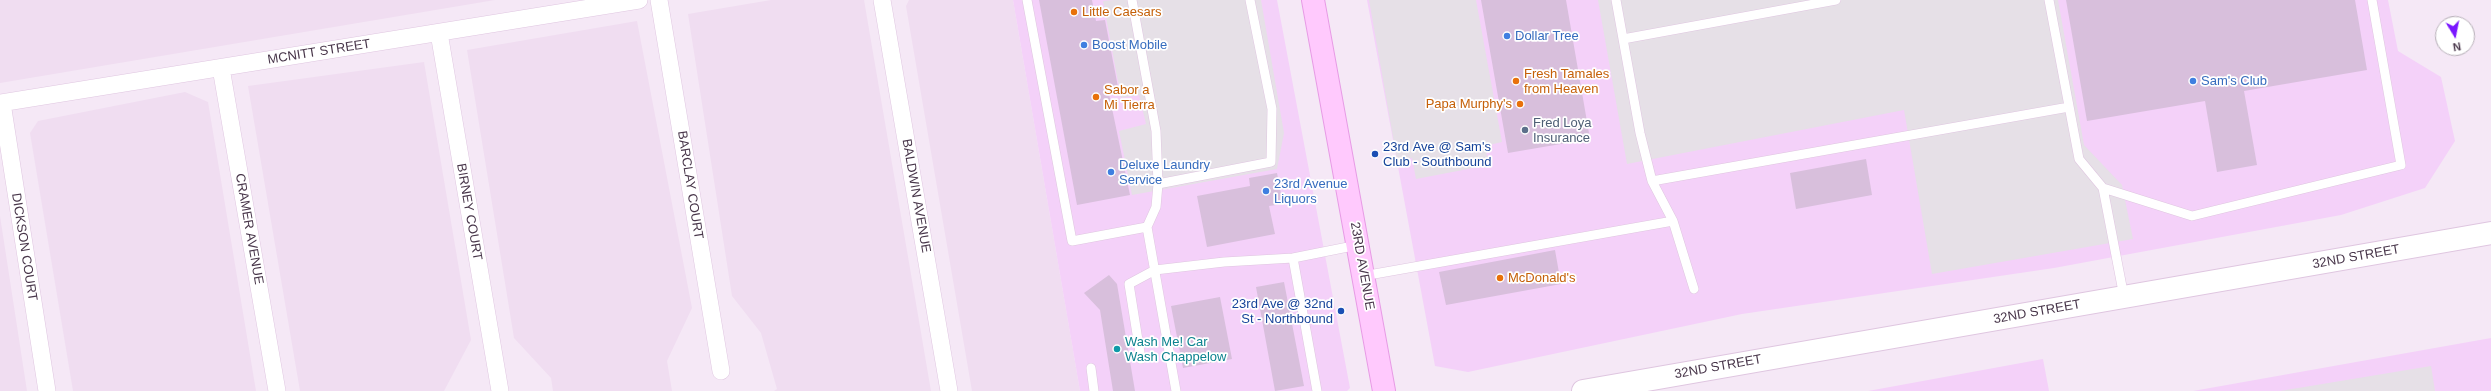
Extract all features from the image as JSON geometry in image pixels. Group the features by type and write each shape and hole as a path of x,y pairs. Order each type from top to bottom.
{"main road":[{"name":"23RD AVENUE","path":"1313,0 1384,391"}],"street":[{"name":"MCNITT STREET","path":"1,103 639,0"},
{"name":"BARCLAY COURT","path":"659,0 721,371"},
{"name":"BALDWIN AVENUE","path":"882,0 949,391"},
{"name":"BIRNEY COURT","path":"439,32 500,391"},
{"name":"CRAMER AVENUE","path":"221,68 277,391"},
{"name":"DICKSON COURT","path":"1,103 47,391"},
{"name":"32ND STREET","path":"1583,391 2491,233"}],"lane":[{"path":"1027,0 1072,241 1146,227"},
{"path":"1132,0 1156,131 1158,184 1156,207 1146,227 1176,391"},
{"path":"1158,184 1271,162 1272,109 1250,0"},
{"path":"1616,0 1640,133 1652,181 1674,221 1694,289"},
{"path":"1623,39 1836,0"},
{"path":"2049,0 2079,159 2103,188 2124,297"},
{"path":"2103,188 2192,216 2401,165 2372,0"},
{"path":"1652,181 2069,107"},
{"path":"1363,276 1674,221"},
{"path":"1141,359 1129,284 1155,270 1224,262 1293,258 1358,245"},
{"path":"1293,258 1317,391"},
{"path":"1091,368 1094,391"}],"shaded area":[{"path":"0,0 495,0 0,83"},
{"path":"771,0 864,0 931,391 774,391 777,389 761,333 732,296 688,14"},
{"path":"909,0 1013,0 1080,391 972,391 906,6"},
{"path":"1013,0 1277,0 1350,388 1347,391 1080,391"},
{"path":"1261,0 1284,133 1277,169 1132,195 1119,131 1146,124 1139,95 1121,98 1103,1"},
{"path":"1367,0 2388,0 2398,51 2441,77 2455,141 2425,188 2341,215 2054,268 1742,314 1468,372 1435,366"},
{"path":"1369,0 1476,0 1502,142 1485,146 1489,165 1416,179 1412,158 1397,160"},
{"path":"1598,0 2058,0 2084,145 2122,185 2133,239 1932,274 1904,110 1627,164"},
{"path":"637,21 692,308 667,361 672,391 553,391 551,378 514,338 467,50"},
{"path":"424,62 471,340 444,391 300,391 248,86"},
{"path":"185,92 208,102 256,391 73,391 30,133 38,121"},
{"path":"0,216 27,391 0,391"},
{"path":"2491,338 2491,391 2193,391"},
{"path":"2043,359 2049,391 1868,391"},
{"path":"2431,366 2435,391 2280,391"}],"building":[{"path":"1039,0 1092,0 1096,21 1105,20 1118,87 1108,89 1130,195 1077,205"},
{"path":"1481,0 1566,0 1590,139 1508,153"},
{"name":"Sam's Club","path":"2066,0 2355,0 2367,70 2244,91 2257,165 2217,172 2205,101 2087,121"},
{"path":"1866,159 1872,195 1796,209 1790,173"},
{"path":"1277,173 1283,204 1269,206 1275,234 1207,247 1197,196 1250,186 1249,178"},
{"name":"McDonald's","path":"1555,250 1561,284 1446,305 1439,272"},
{"name":"Wash Me! Car Wash Chappelow","path":"1109,275 1117,284 1135,391 1113,391 1100,310 1084,293"},
{"path":"1284,282 1304,386 1275,391 1256,287"},
{"path":"1220,297 1232,359 1183,368 1171,306"}],"place":[{"name":"Little Caesars","path":"1074,12"},
{"name":"Dollar Tree","path":"1507,36"},
{"name":"Boost Mobile","path":"1084,45"},
{"name":"Fresh Tamales from Heaven","path":"1516,81"},
{"name":"Sam's Club","path":"2193,81"},
{"name":"Sabor a Mi Tierra","path":"1096,97"},
{"name":"Papa Murphy's","path":"1520,104"},
{"name":"Fred Loya Insurance","path":"1525,130"},
{"name":"23rd Ave @ Sam's Club - Southbound","path":"1375,154"},
{"name":"Deluxe Laundry Service","path":"1111,172"},
{"name":"23rd Avenue Liquors","path":"1266,191"},
{"name":"McDonald's","path":"1500,278"},
{"name":"23rd Ave @ 32nd St - Northbound","path":"1341,311"},
{"name":"Wash Me! Car Wash Chappelow","path":"1117,349"}]}
